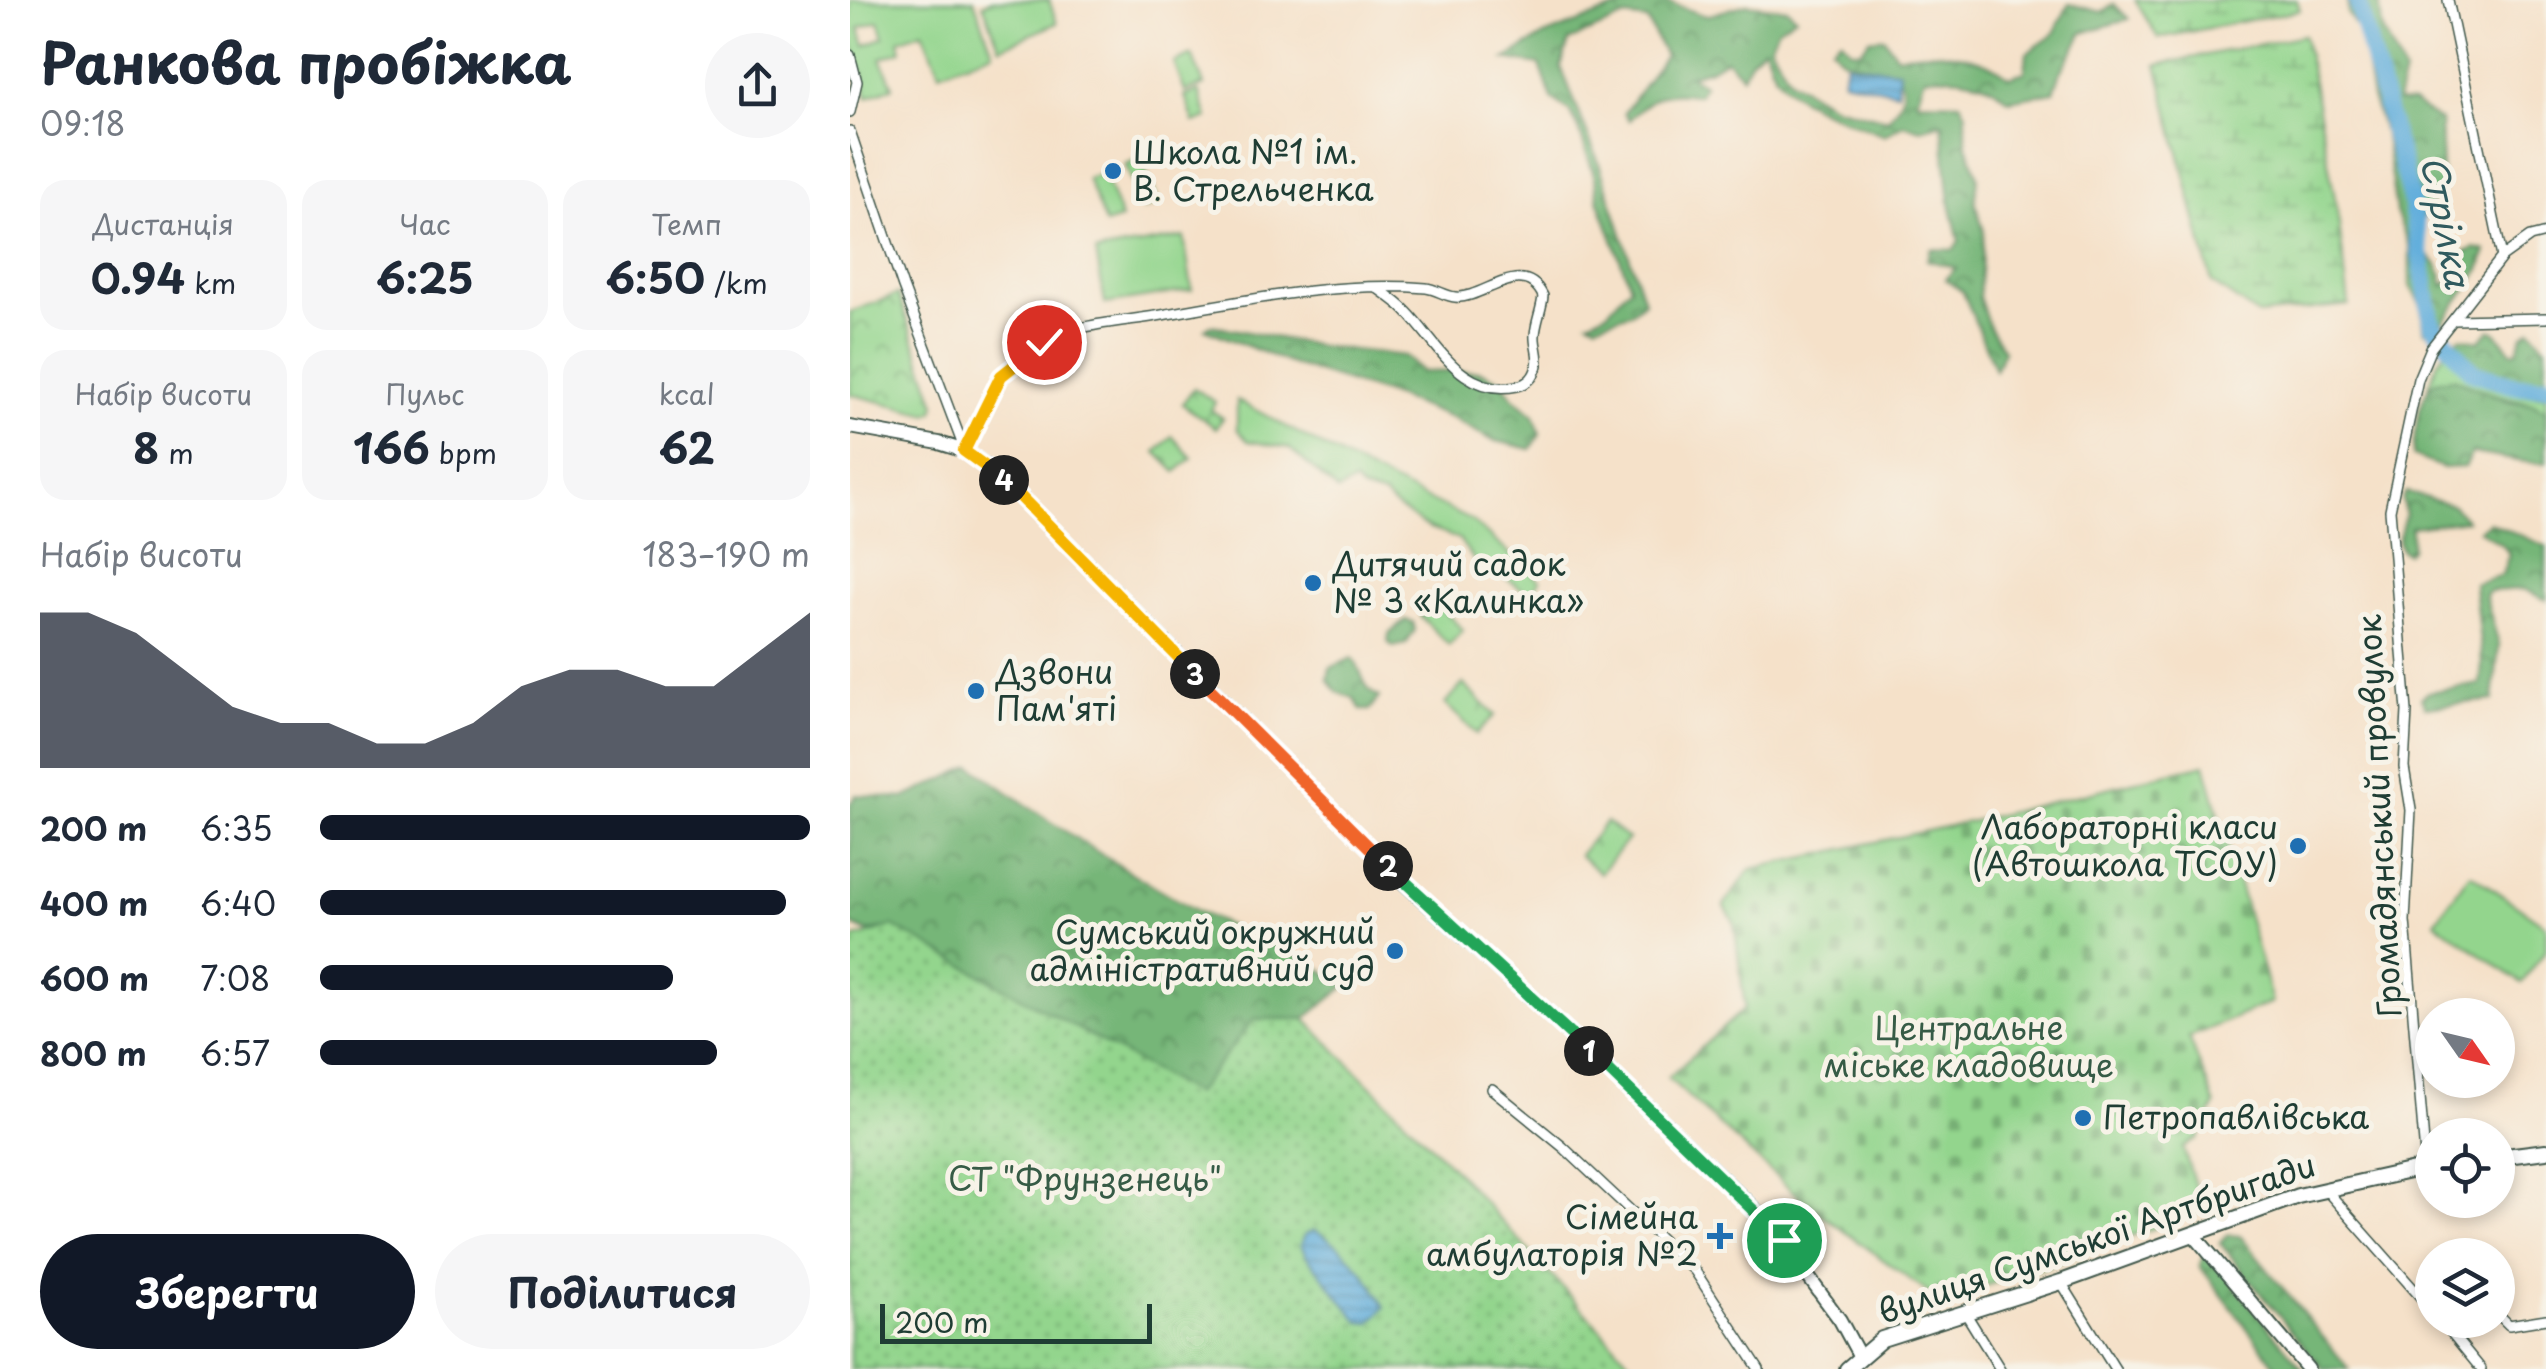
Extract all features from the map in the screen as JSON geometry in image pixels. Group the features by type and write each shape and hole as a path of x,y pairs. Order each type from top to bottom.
{"main road":[{"path":"850,427 940,443 964,451 998,474 1402,881 1586,1048 1768,1222 1840,1320 1860,1356"},
{"path":"2515,1155 2546,1151"},
{"name":"вулиця Сумської Артбригади","path":"1847,1369 1882,1340 2060,1282 2324,1188 2415,1169"},
{"path":"2193,1234 2308,1369"}],"street":[{"path":"2461,0 2449,2 2502,257"},
{"path":"850,56 857,82 850,112"},
{"path":"850,130 964,451"},
{"path":"2450,324 2502,257 2530,237 2546,233"},
{"path":"964,451 1001,376 1044,342 1080,329 1208,306 1316,291 1377,288 1431,288 1456,298 1512,279 1531,283 1543,296 1535,335 1536,371 1524,384 1505,388 1488,387 1466,376 1449,364 1406,310 1377,288"},
{"path":"2450,324 2546,318"},
{"name":"Громадянський провулок","path":"2425,1118 2405,921 2411,810 2404,767 2407,712 2390,510 2418,379 2430,348 2450,324"},
{"path":"1492,1088 1563,1147 1695,1270 1759,1369"},
{"path":"2324,1188 2415,1291"},
{"path":"2060,1282 2115,1369"},
{"path":"1966,1314 2000,1369"},
{"path":"2515,1324 2546,1319"},
{"path":"2458,1338 2482,1369"}],"green space":[{"path":"850,0 974,0 993,52 940,72 923,31 899,40 901,51 881,58 893,87 867,97 850,39","holes":["879,21 884,37 865,45 859,28"]},
{"path":"993,0 1049,0 1057,23 1000,48 983,4"},
{"path":"1638,0 1662,0 1706,16 1747,4 1788,9 1796,17 1778,28 1770,46 1791,80 1834,106 1887,119 1902,98 1898,73 1842,59 1832,47 1841,39 1851,50 1861,50 1870,39 1884,37 1897,56 1956,54 1985,62 2009,77 2025,72 2027,53 2053,35 2069,4 2101,12 2114,4 2129,19 2083,33 2054,92 2009,100 1980,83 1925,76 1917,101 1960,102 1966,113 1966,142 1978,177 1975,203 1984,231 1979,297 1989,327 2004,351 1995,370 1963,292 1945,279 1956,268 1927,260 1931,249 1953,250 1959,241 1950,203 1942,123 1921,129 1903,124 1884,135 1827,112 1787,88 1775,74 1764,47 1751,59 1742,76 1726,59 1690,75 1704,85 1698,95 1659,96 1629,120 1624,113 1665,56 1647,20 1625,17 1569,41 1561,67 1598,161 1644,301 1630,313 1596,324 1589,321 1607,312 1630,286 1598,199 1577,124 1569,111 1552,99 1540,65 1505,59 1544,36"},
{"path":"2135,0 2297,0 2300,10 2158,38"},
{"path":"2348,0 2379,0 2382,28 2404,73 2397,102 2413,103 2440,121 2443,190 2427,209 2421,232 2425,250 2439,267 2444,286 2457,273 2465,252 2474,248 2486,251 2480,270 2435,334 2424,331 2421,305 2410,286 2410,248 2396,212 2385,135 2372,98 2367,42 2348,14"},
{"path":"2304,35 2337,209 2349,305 2258,315 2212,283 2157,65"},
{"path":"1192,55 1204,85 1185,92 1174,63"},
{"path":"1199,91 1208,118 1194,123 1185,96"},
{"path":"1141,158 1159,204 1143,209 1125,164"},
{"path":"1103,173 1121,219 1105,224 1087,178"},
{"path":"1184,237 1192,290 1105,304 1096,252"},
{"path":"898,294 936,404 928,414 850,394 850,312"},
{"path":"1211,325 1319,346 1405,356 1423,372 1480,371 1500,380 1534,415 1540,434 1531,449 1492,440 1451,418 1397,397 1294,365 1205,329"},
{"path":"2531,329 2546,347 2545,395 2502,390 2475,379 2463,372 2448,348 2460,337 2479,341 2490,330 2512,352 2517,351 2523,335"},
{"path":"2448,348 2451,358 2518,394 2546,395 2546,411 2481,391 2462,381 2437,381 2428,388 2437,362"},
{"path":"2453,378 2546,411 2546,463 2472,453 2464,467 2443,468 2413,456 2426,394 2437,381"},
{"path":"1194,388 1215,402 1211,410 1223,418 1216,428 1182,404"},
{"path":"1237,400 1472,521 1540,580 1530,594 1476,563 1459,539 1430,529 1384,496 1362,490 1354,482 1338,491 1289,448 1248,441 1237,429"},
{"path":"1172,436 1192,458 1176,472 1156,452"},
{"path":"2406,492 2454,506 2466,520 2411,527 2411,549 2407,553 2402,551 2398,541"},
{"path":"2489,522 2546,546 2546,600 2523,589 2489,591 2485,595 2499,645 2493,700 2425,707 2421,698 2429,692 2480,684 2482,663 2474,584 2502,575 2509,554 2504,546 2479,530"},
{"path":"1435,602 1463,630 1449,645 1420,616"},
{"path":"1406,620 1413,622 1415,630 1406,644 1393,647 1388,642 1389,634"},
{"path":"1352,658 1369,689 1379,697 1370,710 1361,710 1354,698 1337,692 1328,679 1330,668"},
{"path":"1463,684 1495,715 1477,734 1445,704"},
{"name":"Центральне міське кладовище","path":"2205,764 2272,1002 2189,1037 2215,1105 2198,1138 2183,1148 2203,1210 2049,1266 1938,1300 1802,1200 1668,1078 1745,1008 1734,922 1724,905 1751,869 1982,819"},
{"path":"972,766 1079,840 1162,891 1309,962 1346,986 1305,1019 1254,1019 1195,1094 893,926 868,932 850,924 850,804 856,795 904,798"},
{"path":"1606,822 1628,839 1600,873 1579,855"},
{"path":"2470,873 2546,926 2546,950 2522,983 2435,922"},
{"name":"СТ \"Фрунзенець\"","path":"893,926 1195,1094 1254,1019 1305,1019 1451,1166 1637,1369 850,1369 850,940"},
{"path":"2228,1235 2240,1236 2349,1369 2323,1369 2220,1243"},
{"path":"2203,1256 2209,1256 2303,1369 2278,1369 2200,1266"}],"water":[{"path":"1846,63 1899,70 1897,92 1843,80"},
{"path":"1314,1230 1346,1253 1378,1295 1385,1307 1370,1323 1360,1322 1306,1255 1301,1245 1305,1234"}],"waterway":[{"name":"Стрілка","path":"2357,0 2411,199 2432,325 2473,372 2516,386 2546,386"}],"place":[{"name":"Школа №1 ім. В. Стрельченка","path":"1113,171"},
{"name":"Дитячий садок № 3 «Калинка»","path":"1313,583"},
{"name":"Дзвони Пам'яті","path":"976,691"},
{"name":"Лабораторні класи (Автошкола ТСОУ)","path":"2298,846"},
{"name":"Сумський окружний адміністративний суд","path":"1395,951"},
{"name":"Петропавлівська","path":"2083,1118"},
{"name":"Сімейна амбулаторія №2","path":"1720,1236"}],"route":[{"path":"1044,342 1001,376 964,451 1024,498 1402,881 1586,1048 1784,1240"}]}
